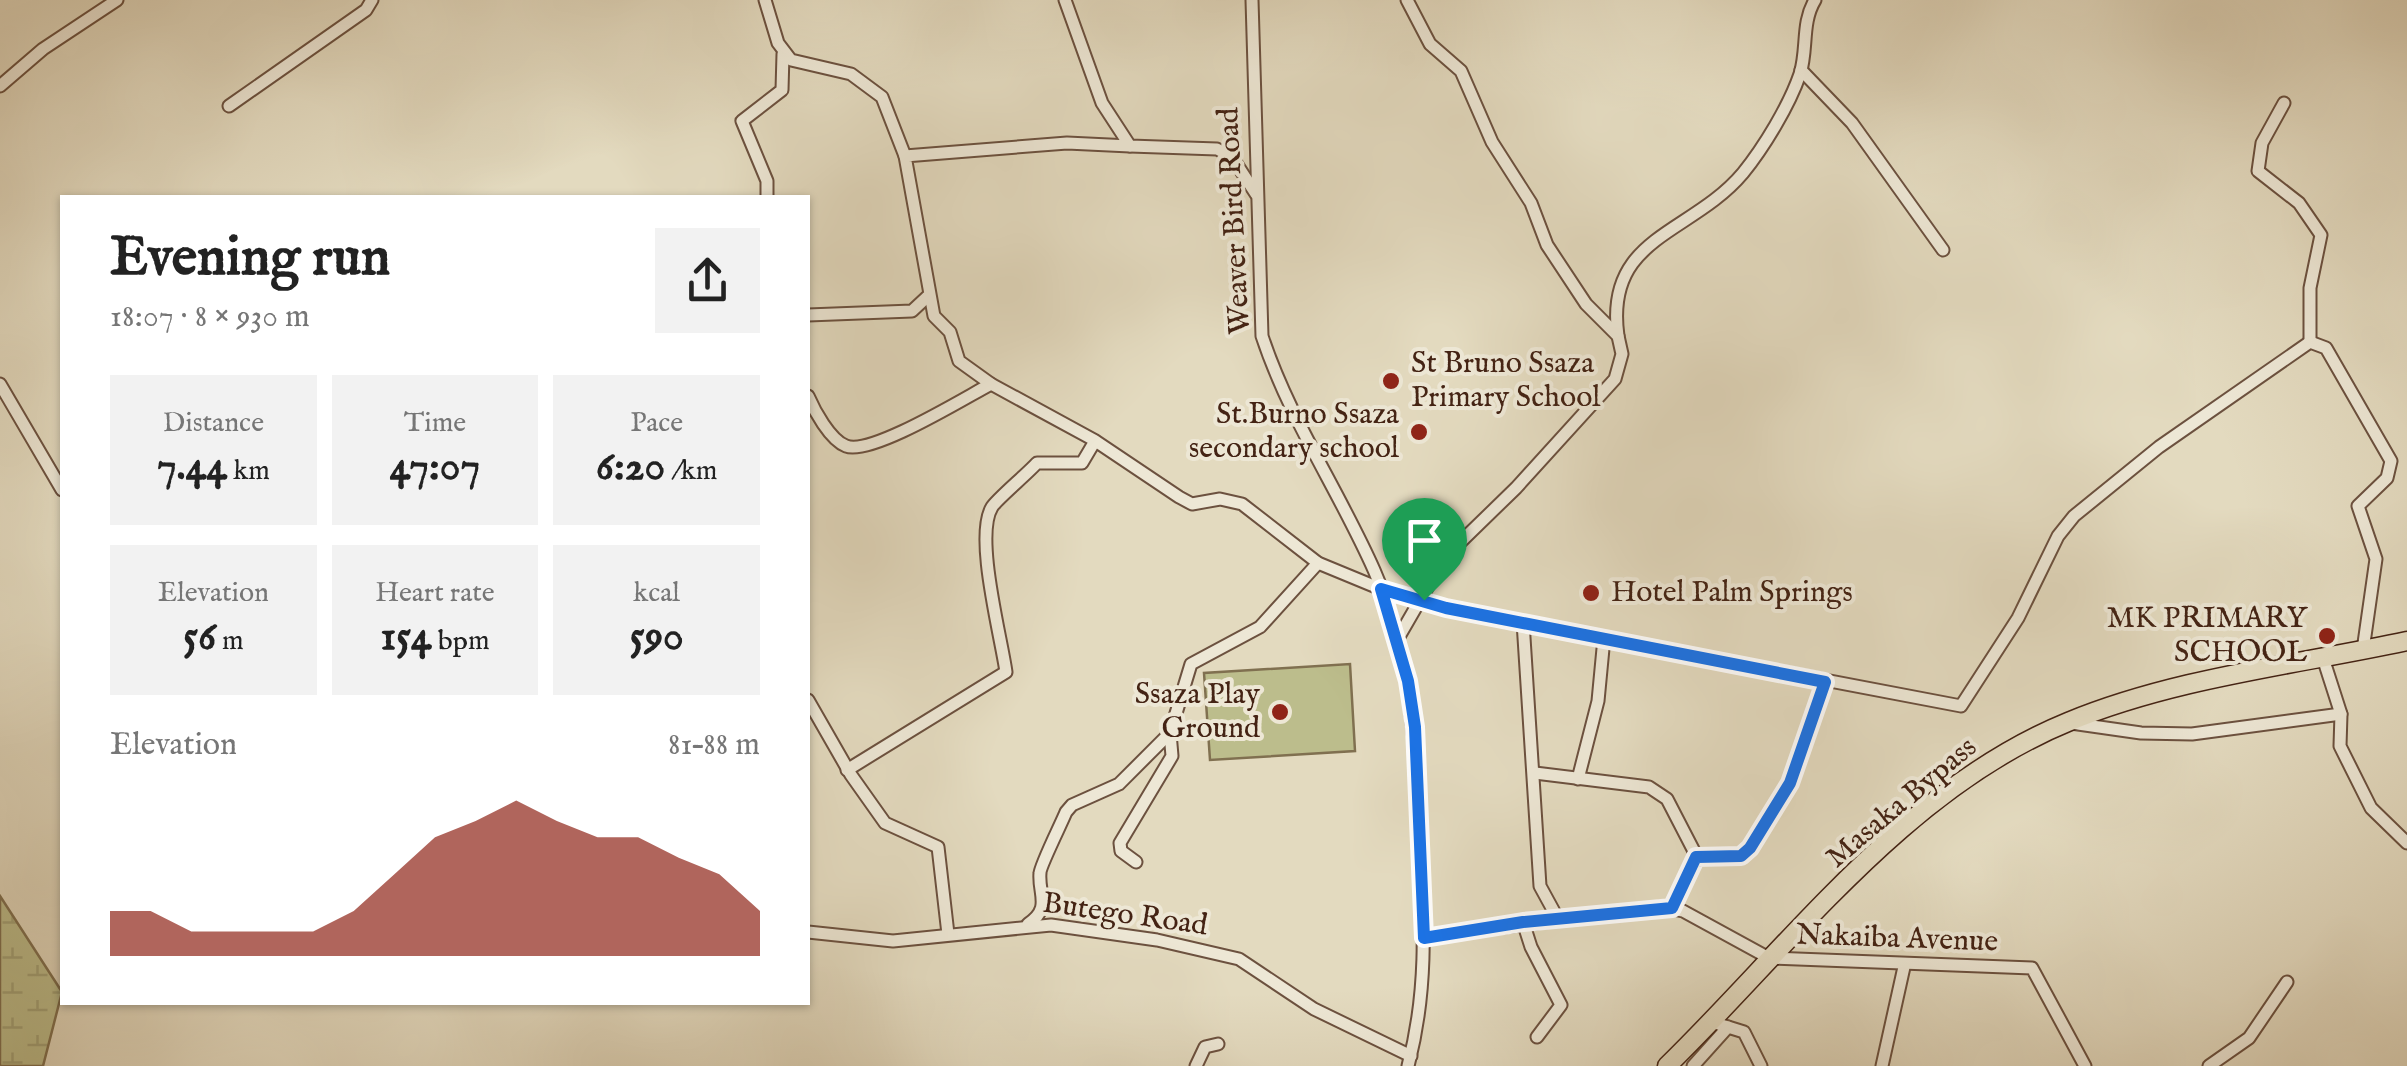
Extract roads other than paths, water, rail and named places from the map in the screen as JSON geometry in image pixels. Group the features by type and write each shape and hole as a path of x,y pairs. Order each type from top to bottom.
{"highway":[{"name":"Masaka Bypass","path":"1667,1066 1720,1025 1769,958 1861,868 1962,783 2000,757 2067,722 2154,693 2407,642"}],"street":[{"path":"2,79 117,0"},
{"path":"229,106 366,10 372,0"},
{"path":"765,0 784,54 782,90 742,121 767,181 767,195"},
{"path":"1065,0 1102,103 1130,146"},
{"name":"Weaver Bird Road","path":"1252,0 1262,336 1381,589 1397,640 1415,727 1426,978 1410,1061"},
{"path":"1407,0 1430,44 1466,80 1486,129 1531,203 1548,245 1586,304 1618,336"},
{"path":"1397,640 1456,544 1516,488 1615,379 1622,354 1617,296 1632,260 1710,204 1745,170 1802,70 1807,22 1816,0"},
{"path":"784,54 798,64 851,74 882,97 906,156 927,298 934,316 950,332 955,355 991,384 1095,441 1192,504 1220,499 1242,504 1318,564 1381,589 1523,622 1825,682 1961,706 2018,618 2058,536 2074,516 2159,447 2310,342"},
{"path":"1802,70 1852,123 1943,250"},
{"path":"2284,102 2262,143 2258,171 2298,203 2321,235 2310,288 2310,342"},
{"path":"906,156 1067,142 1217,149 1232,156 1258,198"},
{"path":"912,311 927,298"},
{"path":"810,315 912,311 934,316"},
{"path":"2310,342 2326,348 2391,461 2387,478 2358,506 2376,559 2363,650"},
{"path":"0,384 60,487"},
{"path":"812,413 838,440 858,446 932,416 991,384"},
{"path":"847,770 1006,672 996,597 985,562 992,507 1037,463 1082,462 1095,441"},
{"path":"1136,862 1121,851 1120,843 1172,756 1170,733 1195,659 1260,626 1318,564"},
{"path":"1523,622 1540,886 1558,919"},
{"path":"1578,780 1598,701 1604,638"},
{"path":"2323,658 2341,714 2338,736"},
{"path":"1696,857 1741,856 1750,848 1790,783 1825,682"},
{"path":"810,704 847,770 885,823 938,847 948,934"},
{"path":"2067,722 2141,733 2192,734 2341,714"},
{"path":"2321,717 2338,736 2371,808 2407,843"},
{"path":"1025,926 1038,918 1045,899 1039,871 1066,812 1072,805 1119,784 1170,733"},
{"path":"1535,773 1658,792 1667,800 1696,857"},
{"path":"1424,938 1523,922 1672,908 1696,857"},
{"name":"Nakaiba Avenue","path":"1672,908 1769,958 1904,967 2032,968 2085,1066"},
{"path":"1523,922 1530,948 1562,1005 1537,1036"},
{"name":"Butego Road","path":"810,932 872,942 1051,925 1220,953 1260,970 1314,1009 1410,1061"},
{"path":"1882,1066 1904,967"},
{"path":"2208,1066 2249,1038 2287,982"},
{"path":"1694,1066 1720,1025 1744,1032 1761,1066"},
{"path":"1196,1066 1206,1047 1218,1044"}],"place":[{"name":"St Bruno Ssaza Primary School","path":"1391,381"},
{"name":"St.Burno Ssaza secondary school","path":"1419,432"},
{"name":"Hotel Palm Springs","path":"1591,593"},
{"name":"MK PRIMARY SCHOOL","path":"2327,636"},
{"name":"Ssaza Play Ground","path":"1280,712"}]}
